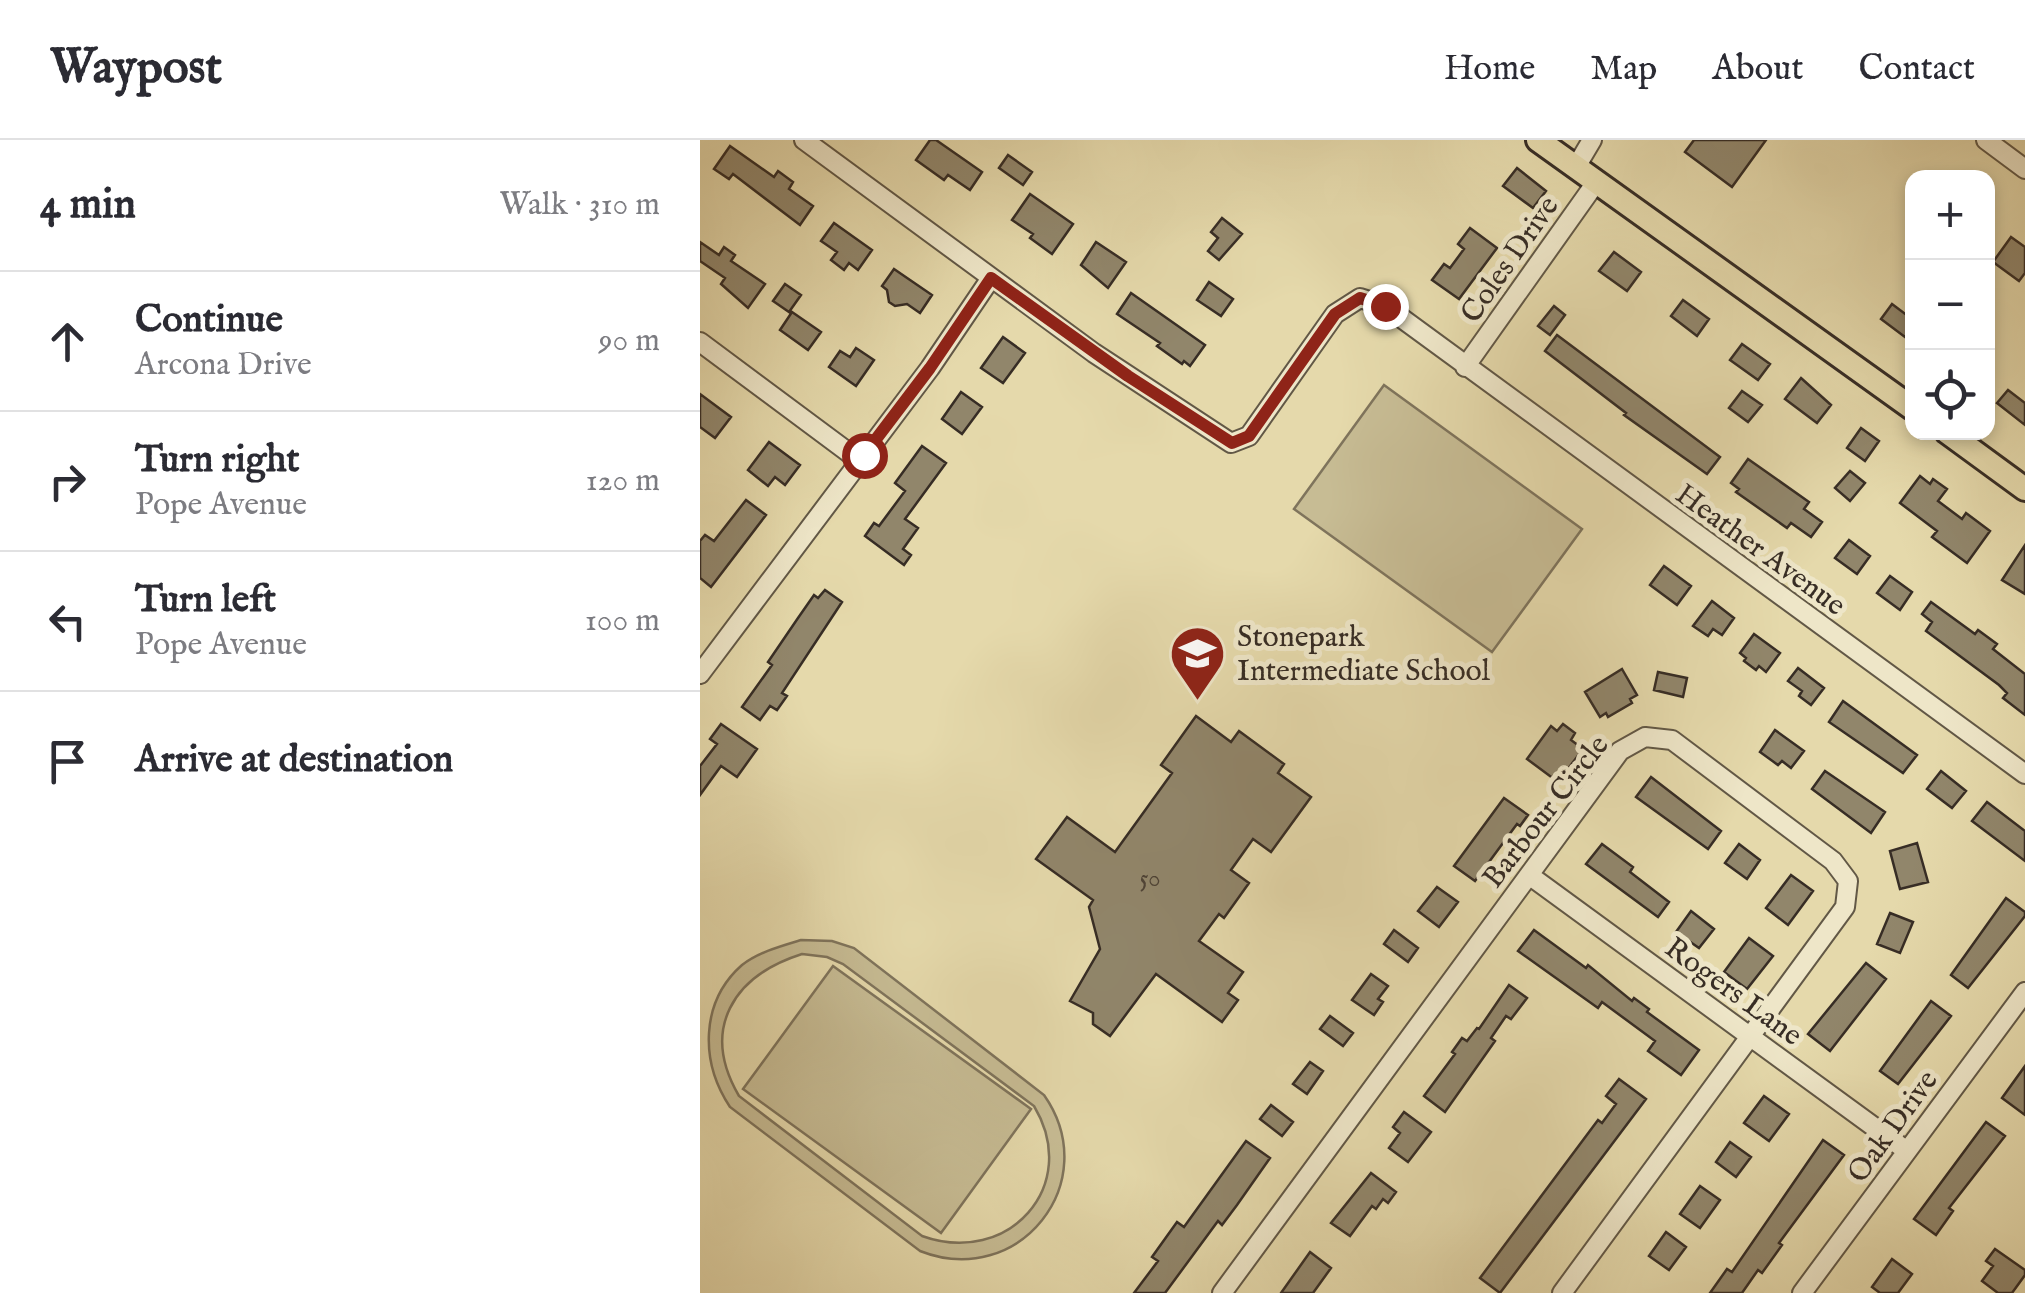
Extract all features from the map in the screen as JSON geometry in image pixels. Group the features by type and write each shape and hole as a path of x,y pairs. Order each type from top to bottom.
{"main road":[{"path":"1538,140 1905,403"},
{"path":"1957,440 2025,489"}],"street":[{"path":"700,674 930,368 991,278 804,140"},
{"path":"1576,168 1592,140"},
{"path":"1986,140 2025,169"},
{"name":"Coles Drive","path":"1465,368 1597,182"},
{"name":"Heather Avenue","path":"991,278 1128,376 1232,443 1249,436 1335,314 1360,298 1385,306 2025,774"},
{"path":"700,342 860,461"},
{"name":"Barbour Circle","path":"1222,1293 1620,752 1644,737 1672,740 1833,861 1848,881 1845,907 1562,1293"},
{"name":"Rogers Lane","path":"1528,875 1907,1151"},
{"name":"Oak Drive","path":"1802,1293 2025,992"}],"shaded area":[{"path":"1384,385 1582,529 1492,652 1294,509"},
{"path":"801,940 832,941 854,948 1044,1095 1060,1128 1064,1162 1058,1193 1042,1220 1019,1242 990,1255 956,1259 920,1251 730,1107 713,1071 710,1052 709,1033 718,996 742,965","holes":["802,954 827,957 843,964 1034,1106 1046,1136 1049,1164 1042,1190 1028,1213 1008,1230 983,1240 953,1243 922,1236 739,1096 723,1049 730,1008 741,991 778,964"]},
{"path":"833,966 1031,1109 941,1233 743,1089"}],"building":[{"path":"930,140 936,140 982,172 970,190 948,175 944,180 916,160"},
{"path":"1694,140 1766,140 1732,187 1685,152"},
{"path":"730,146 774,177 778,171 793,182 789,189 813,206 800,225 733,174 729,179 714,169"},
{"path":"1008,155 1032,172 1023,185 999,168"},
{"path":"1517,168 1546,191 1533,208 1503,186"},
{"path":"1030,194 1073,224 1052,254 1012,220"},
{"path":"1222,218 1242,234 1219,260 1208,251 1218,238 1211,232"},
{"path":"834,223 872,250 858,270 849,263 844,270 831,260 837,252 821,241"},
{"path":"1470,228 1497,248 1459,299 1432,280 1444,264 1450,268 1464,249 1458,244"},
{"path":"2011,237 2025,247 2025,273 2019,281 1995,263"},
{"path":"700,242 719,255 724,247 735,255 731,261 765,284 748,308 721,284 725,278 700,261"},
{"path":"1096,242 1126,262 1108,288 1081,265"},
{"path":"1614,252 1641,272 1627,291 1599,271"},
{"path":"894,269 932,295 920,313 907,304 895,306 889,302 882,286"},
{"path":"1209,282 1233,299 1221,316 1197,300"},
{"path":"785,284 801,295 789,312 773,301"},
{"path":"1131,293 1205,345 1190,366 1184,361 1182,364 1157,346 1160,343 1117,314"},
{"path":"1683,300 1709,319 1697,336 1671,316"},
{"path":"1892,304 1905,314 1905,337 1881,319"},
{"path":"1554,306 1565,315 1550,335 1538,326"},
{"path":"792,312 821,332 808,350 780,330"},
{"path":"1557,335 1720,457 1707,474 1624,415 1545,351"},
{"path":"1003,337 1025,353 1003,383 981,368"},
{"path":"1742,344 1770,364 1758,380 1730,360"},
{"path":"856,348 874,360 856,386 829,367 840,351 850,357"},
{"path":"1801,378 1831,405 1817,423 1785,399"},
{"path":"2008,390 2025,403 2025,425 1997,403"},
{"path":"1742,391 1762,405 1748,422 1729,408"},
{"path":"961,392 982,407 962,434 942,419"},
{"path":"700,394 731,417 715,438 700,427"},
{"path":"1861,428 1879,441 1865,461 1847,448"},
{"path":"769,442 800,465 785,485 775,477 768,486 748,470"},
{"path":"922,446 946,463 905,519 918,528 903,549 911,555 904,565 865,536 874,523 879,526 905,491 895,483"},
{"path":"1748,459 1809,502 1804,509 1822,522 1811,537 1791,523 1787,528 1736,492 1739,489 1731,483"},
{"path":"1850,471 1865,483 1850,501 1835,488"},
{"path":"1920,476 1947,489 1938,501 1962,519 1966,513 1990,531 1967,563 1932,537 1937,531 1900,503"},
{"path":"746,500 766,515 711,587 700,578 700,541 705,535 714,541"},
{"path":"1849,540 1870,556 1857,574 1835,558"},
{"path":"2025,545 2025,594 2002,580"},
{"path":"1664,566 1691,586 1677,605 1650,585"},
{"path":"1890,576 1912,592 1900,610 1877,593"},
{"path":"825,590 842,602 782,693 787,696 777,710 770,706 760,720 742,707 814,595 818,598"},
{"path":"1712,601 1734,618 1722,635 1713,629 1708,636 1693,626"},
{"path":"1931,602 1975,634 1978,630 1997,644 1993,649 2025,674 2025,715 2003,698 2007,693 1999,685 1926,631 1932,622 1922,614"},
{"path":"1754,634 1780,653 1766,672 1759,666 1756,670 1740,653"},
{"path":"1798,668 1824,688 1811,705 1799,696 1802,691 1788,681"},
{"path":"1622,669 1637,695 1630,699 1632,703 1608,717 1606,713 1600,717 1585,692"},
{"path":"1658,672 1687,678 1683,697 1654,690"},
{"path":"1843,701 1917,755 1903,773 1829,722"},
{"path":"1196,716 1231,742 1239,731 1284,764 1278,773 1311,797 1271,852 1253,839 1231,870 1249,883 1224,918 1219,914 1199,941 1243,972 1228,993 1238,1000 1222,1022 1156,974 1110,1036 1093,1024 1093,1013 1070,1001 1100,949 1089,907 1093,900 1036,859 1067,817 1115,852 1172,773 1161,765"},
{"path":"721,724 757,749 737,777 721,766 700,795 700,766 717,744 710,739"},
{"path":"1563,724 1575,733 1571,740 1583,749 1558,782 1527,759 1551,726 1557,731"},
{"path":"1775,730 1804,751 1791,768 1782,761 1778,765 1760,752"},
{"path":"1825,771 1885,812 1871,833 1812,789"},
{"path":"1941,771 1966,791 1952,808 1927,789"},
{"path":"1651,777 1721,831 1708,849 1636,797"},
{"path":"1504,798 1528,815 1475,881 1454,866"},
{"path":"1987,802 2025,831 2025,861 1972,821"},
{"path":"1917,843 1928,882 1900,889 1890,851"},
{"path":"1602,844 1669,902 1658,917 1586,864"},
{"path":"1739,844 1760,860 1747,879 1725,863"},
{"path":"1791,875 1813,891 1788,925 1766,908"},
{"path":"1437,887 1458,902 1439,927 1418,911"},
{"path":"2006,898 2025,916 1968,988 1951,975"},
{"path":"1691,911 1714,929 1699,948 1676,932"},
{"path":"1890,913 1913,922 1900,953 1877,944"},
{"path":"1394,930 1418,948 1408,962 1384,944"},
{"path":"1534,930 1586,968 1588,965 1632,1001 1634,998 1699,1050 1681,1075 1648,1051 1655,1041 1602,1002 1598,1008 1518,951"},
{"path":"1749,938 1773,956 1747,989 1724,972"},
{"path":"1866,963 1886,979 1830,1051 1808,1034"},
{"path":"1371,974 1388,986 1378,999 1383,1002 1374,1015 1352,1000"},
{"path":"1509,985 1527,998 1511,1019 1506,1016 1491,1038 1495,1041 1445,1112 1424,1096 1462,1038 1467,1041 1479,1029"},
{"path":"1931,1001 1951,1016 1898,1084 1880,1071"},
{"path":"1330,1016 1353,1033 1343,1046 1320,1029"},
{"path":"1310,1062 1323,1071 1307,1094 1293,1084"},
{"path":"2025,1066 2025,1115 2002,1098"},
{"path":"1619,1079 1646,1099 1500,1293 1480,1278 1598,1120 1602,1123 1616,1104 1606,1096"},
{"path":"1764,1096 1789,1114 1769,1141 1744,1123"},
{"path":"1271,1105 1293,1122 1282,1136 1260,1119"},
{"path":"1404,1112 1431,1132 1408,1162 1389,1148 1400,1133 1393,1127"},
{"path":"1986,1122 2005,1136 1949,1208 1953,1211 1936,1235 1914,1219"},
{"path":"1823,1140 1844,1155 1779,1243 1782,1245 1762,1273 1758,1270 1742,1293 1710,1293 1727,1269 1732,1272"},
{"path":"1246,1141 1270,1158 1237,1205 1222,1225 1218,1221 1165,1293 1134,1293 1158,1261 1152,1257 1177,1222 1184,1227"},
{"path":"1730,1142 1751,1157 1736,1177 1716,1162"},
{"path":"1371,1173 1396,1192 1388,1203 1383,1199 1376,1209 1372,1206 1350,1236 1331,1223"},
{"path":"1700,1186 1720,1200 1700,1228 1680,1214"},
{"path":"1666,1232 1686,1247 1669,1270 1649,1256"},
{"path":"1995,1249 2025,1270 2012,1293 1998,1293 1982,1281 1993,1266 1986,1261"},
{"path":"1310,1252 1331,1268 1313,1293 1281,1293"},
{"path":"1892,1259 1912,1274 1898,1293 1880,1293 1872,1287"}],"place":[{"name":"Stonepark Intermediate School","path":"1198,702"}],"route":[{"path":"864,455 991,278 1128,376 1232,443 1249,436 1335,314 1360,298 1385,306"}]}
